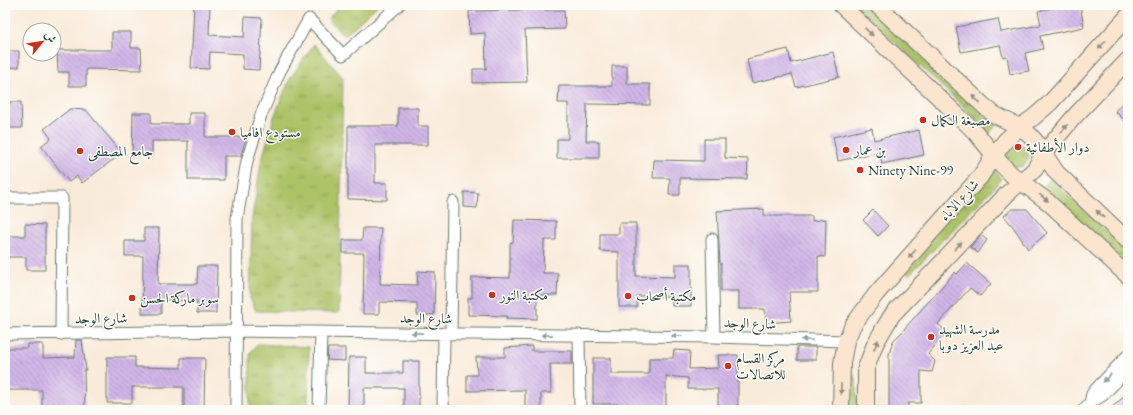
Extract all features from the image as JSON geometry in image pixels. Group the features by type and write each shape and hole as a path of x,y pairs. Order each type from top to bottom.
{"main road":[{"path":"841,5 967,124 1011,174 1048,202 1128,276"},
{"path":"877,5 984,106 995,115 1020,127 1029,134 1044,153 1056,172 1128,241"},
{"name":"شارع الاباء","path":"841,410 842,363 846,341 853,325 876,294 980,177 1006,140 1050,103 1128,16"},
{"path":"866,410 866,368 875,344 892,316 1004,197 1035,169 1044,153 1073,118 1128,60"},
{"path":"842,363 866,368"}],"street":[{"path":"236,410 237,218 247,162 261,115 280,71 309,19 343,55 399,5"},
{"path":"5,198 62,198 61,334"},
{"path":"443,410 448,333 453,202"},
{"path":"712,240 714,337"},
{"name":"شارع الوجد","path":"5,334 236,331 714,337 846,341"},
{"path":"319,410 321,332"},
{"path":"579,335 580,410"},
{"path":"1086,407 1096,389 1128,355"},
{"path":"1086,407 1103,395 1128,369"}],"green space":[{"path":"340,5 378,5 344,36 328,19"},
{"path":"855,5 866,5 987,118 999,122 987,136 982,124"},
{"path":"314,44 343,78 339,313 256,311 250,298 252,218 261,163 274,117 289,80"},
{"path":"1018,145 1026,148 1029,156 1026,164 1018,167 1010,164 1007,156 1010,148"},
{"path":"993,169 1002,179 909,275 903,269"},
{"path":"1050,179 1128,251 1128,265 1043,186"},
{"path":"259,344 309,347 308,410 250,410 250,356 252,350"},
{"path":"853,375 856,378 857,410 847,410 847,379"}],"building":[{"path":"194,5 210,5 209,35 244,37 245,17 262,18 259,70 243,69 243,54 210,52 209,69 191,68"},
{"path":"524,5 544,5 545,10 564,10 565,29 525,30 527,82 473,83 473,69 486,69 485,33 470,34 469,11 524,10"},
{"path":"1067,5 1080,5 1084,27 1040,36 1043,49 1025,53 1029,71 1010,74 1007,56 1003,57 1000,45 961,52 956,27 998,19 1001,32 1041,25 1038,11"},
{"path":"112,32 131,32 131,48 141,48 142,70 86,69 86,86 69,86 69,72 58,72 58,62 62,62 62,50 112,50"},
{"path":"788,49 791,63 833,52 839,77 796,87 792,74 752,83 747,59"},
{"path":"5,51 19,51 19,67 5,68"},
{"path":"612,66 627,66 627,84 650,84 650,105 587,104 586,141 599,141 599,158 557,158 557,139 568,139 568,103 558,103 559,86 612,86"},
{"path":"1128,97 1128,124 1115,111"},
{"path":"5,102 21,102 22,128 5,128"},
{"path":"398,108 418,108 418,126 428,126 428,145 375,145 375,183 387,183 387,200 348,199 348,126 398,126"},
{"name":"جامع المصطفى","path":"70,109 86,110 122,153 82,183 77,176 69,182 41,146 51,138 44,129"},
{"path":"133,113 151,113 151,124 189,124 189,113 205,113 205,137 246,137 241,156 224,156 224,180 188,180 188,141 152,141 152,156 132,155"},
{"path":"872,128 874,140 919,130 924,155 882,164 880,152 838,161 833,137"},
{"path":"704,139 725,139 725,158 748,159 747,179 680,178 680,195 669,195 670,178 653,178 654,160 704,161"},
{"path":"464,192 478,193 477,208 464,207"},
{"path":"764,209 764,216 812,216 812,221 826,219 825,257 818,256 818,292 789,292 791,321 766,323 765,309 739,309 739,291 721,291 721,263 717,211"},
{"path":"1012,209 1027,209 1047,233 1028,249 1004,216"},
{"path":"873,210 888,226 878,236 863,220"},
{"path":"514,220 556,221 556,240 544,240 543,273 558,273 557,295 537,295 537,319 506,318 507,316 468,315 468,298 472,298 472,277 510,278 510,243 513,242"},
{"path":"619,223 636,223 636,276 675,277 675,264 691,264 691,306 672,306 672,296 637,296 637,307 619,307 619,252 600,251 600,234 619,234"},
{"path":"25,224 45,225 45,270 26,270 26,257 5,257 5,236 25,236"},
{"path":"144,228 159,228 158,284 197,284 198,266 217,266 216,313 197,313 197,301 161,300 161,314 142,314 143,256 125,256 125,241 144,241"},
{"path":"363,228 381,228 380,284 417,285 418,271 435,272 434,315 417,315 417,303 379,302 379,314 363,314 364,253 343,253 343,240 362,240"},
{"path":"981,235 987,240 978,253 970,247"},
{"path":"967,263 991,284 980,296 970,288 938,324 947,332 928,354 935,361 932,372 921,371 921,403 908,403 908,410 889,410 889,354 893,341 955,272 957,274"},
{"path":"76,340 82,340 86,370 84,370 85,410 42,410 42,390 5,390 5,348 27,348 27,344 43,344 43,358 75,357"},
{"path":"532,346 532,351 572,351 572,364 550,364 551,393 541,393 541,410 525,410 525,390 467,391 467,375 477,375 476,357 505,357 505,348"},
{"path":"797,347 816,347 816,360 797,360"},
{"path":"328,348 345,348 345,361 327,360"},
{"path":"674,350 690,351 689,369 719,368 718,355 738,355 738,410 718,410 718,389 688,389 688,378 666,376 666,410 622,410 621,404 593,404 593,358 611,358 611,374 649,374 649,358 673,358"},
{"path":"107,357 135,357 135,367 181,368 181,358 205,358 204,410 184,410 184,387 132,387 132,403 107,403"},
{"path":"349,357 366,357 366,373 403,373 403,361 419,361 419,410 404,410 404,388 364,388 364,410 348,410"},
{"path":"1128,393 1128,410 1109,410"}],"place":[{"name":"مصبغة الكمال","path":"923,120"},
{"name":"مستودع افاميا","path":"232,132"},
{"name":"دوار الأطفائية","path":"1018,147"},
{"name":"بن عمار","path":"846,150"},
{"name":"جامع المصطفى","path":"80,151"},
{"name":"Ninety Nine-99","path":"860,170"},
{"name":"مكتبة النور","path":"492,295"},
{"name":"مكتبة أصحاب","path":"628,296"},
{"name":"سوبر ماركة الحسن","path":"132,298"},
{"name":"مدرسة الشهيد عبد العزيز دوبا","path":"931,337"},
{"name":"مركز القسام للاتصالات","path":"728,366"}]}
